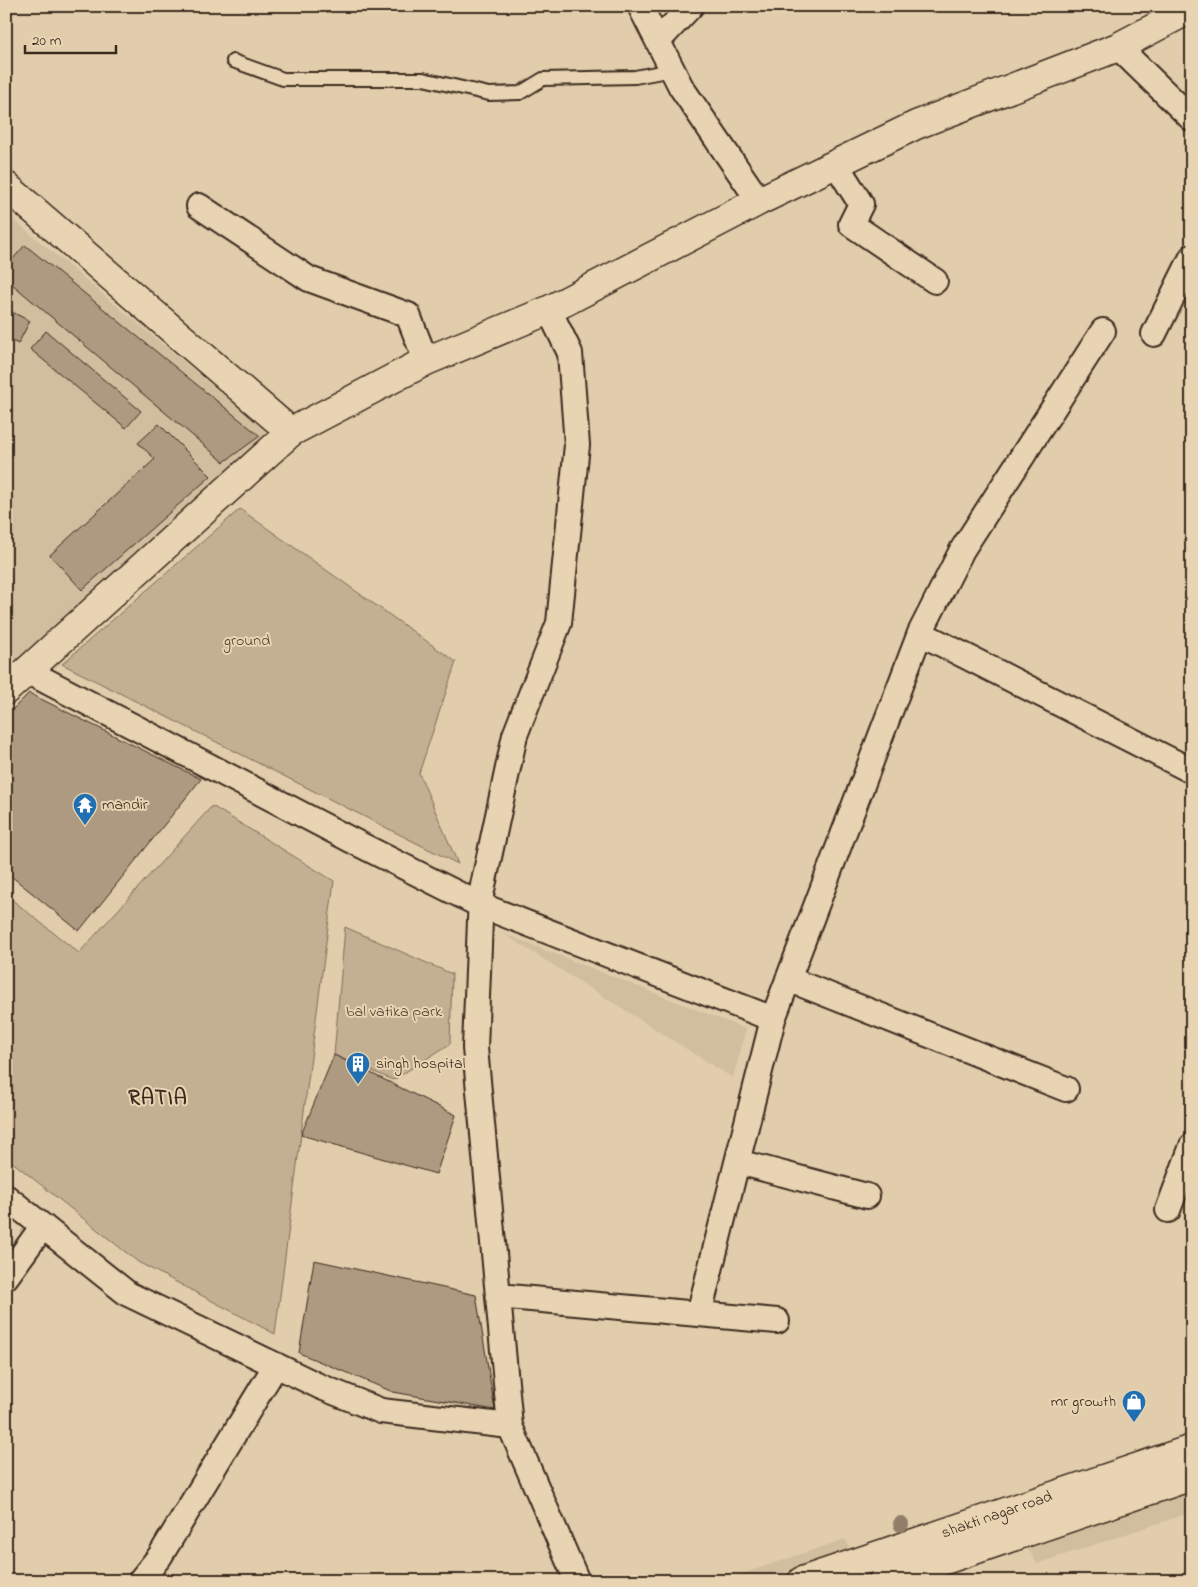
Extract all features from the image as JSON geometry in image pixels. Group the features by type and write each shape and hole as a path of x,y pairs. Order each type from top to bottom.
{"street":[{"path":"640,6 681,87 759,201"},
{"path":"658,42 691,6"},
{"path":"6,690 291,432 426,361 550,310 759,201 916,125 1118,47 1192,8"},
{"path":"1118,47 1192,119"},
{"path":"836,164 861,204 851,224 935,281"},
{"path":"7,189 291,432"},
{"path":"200,206 309,279 408,315 426,361"},
{"path":"1154,334 1192,257"},
{"path":"550,310 570,353 576,445 559,623 515,736 481,895 474,1048 510,1426 577,1581"},
{"path":"699,1314 773,1020 920,633 962,550 1103,331"},
{"path":"920,633 1192,771"},
{"path":"27,672 480,905 773,1020"},
{"path":"788,979 1066,1089"},
{"path":"1168,1210 1192,1146"},
{"path":"738,1162 867,1196"},
{"path":"6,1197 128,1294 319,1386 381,1411 510,1426"},
{"path":"6,1277 43,1226"},
{"path":"498,1296 777,1321"},
{"path":"140,1581 160,1556 276,1365"},
{"name":"shakti nagar road","path":"802,1581 1192,1449"},
{"path":"883,1581 922,1574 1192,1476"},
{"path":"922,1540 922,1574"}],"lane":[{"path":"233,61 283,79 424,79 489,94 520,93 543,79 635,76 672,70"}],"shaded area":[{"path":"14,220 272,435 6,670 6,236"},
{"path":"502,933 746,1029 733,1078"},
{"path":"1192,1487 1192,1512 1037,1564 1025,1543"},
{"path":"845,1539 851,1550 758,1581 721,1581"}],"green space":[{"name":"ground","path":"240,509 456,662 419,773 458,864 62,664"},
{"path":"212,806 334,881 275,1334 138,1262 6,1157 6,895 79,953"},
{"name":"bal vatika park","path":"345,927 452,974 450,1044 393,1080 334,1055"}],"building":[{"path":"25,245 260,436 224,462 6,279 6,267"},
{"path":"6,309 30,321 18,344 6,338"},
{"path":"46,331 141,411 126,428 30,349"},
{"path":"159,424 211,476 82,590 50,555 155,459 138,443"},
{"name":"mandir","path":"29,693 201,779 79,931 6,872 6,716"},
{"name":"singh hospital","path":"334,1055 456,1115 436,1174 301,1135"},
{"path":"314,1260 476,1295 495,1410 393,1392 299,1353"}],"place":[{"name":"mandir","path":"85,826"},
{"name":"singh hospital","path":"358,1085"},
{"name":"mr growth","path":"1134,1423"}],"district":[{"name":"RATIA","path":"158,1099"}]}
